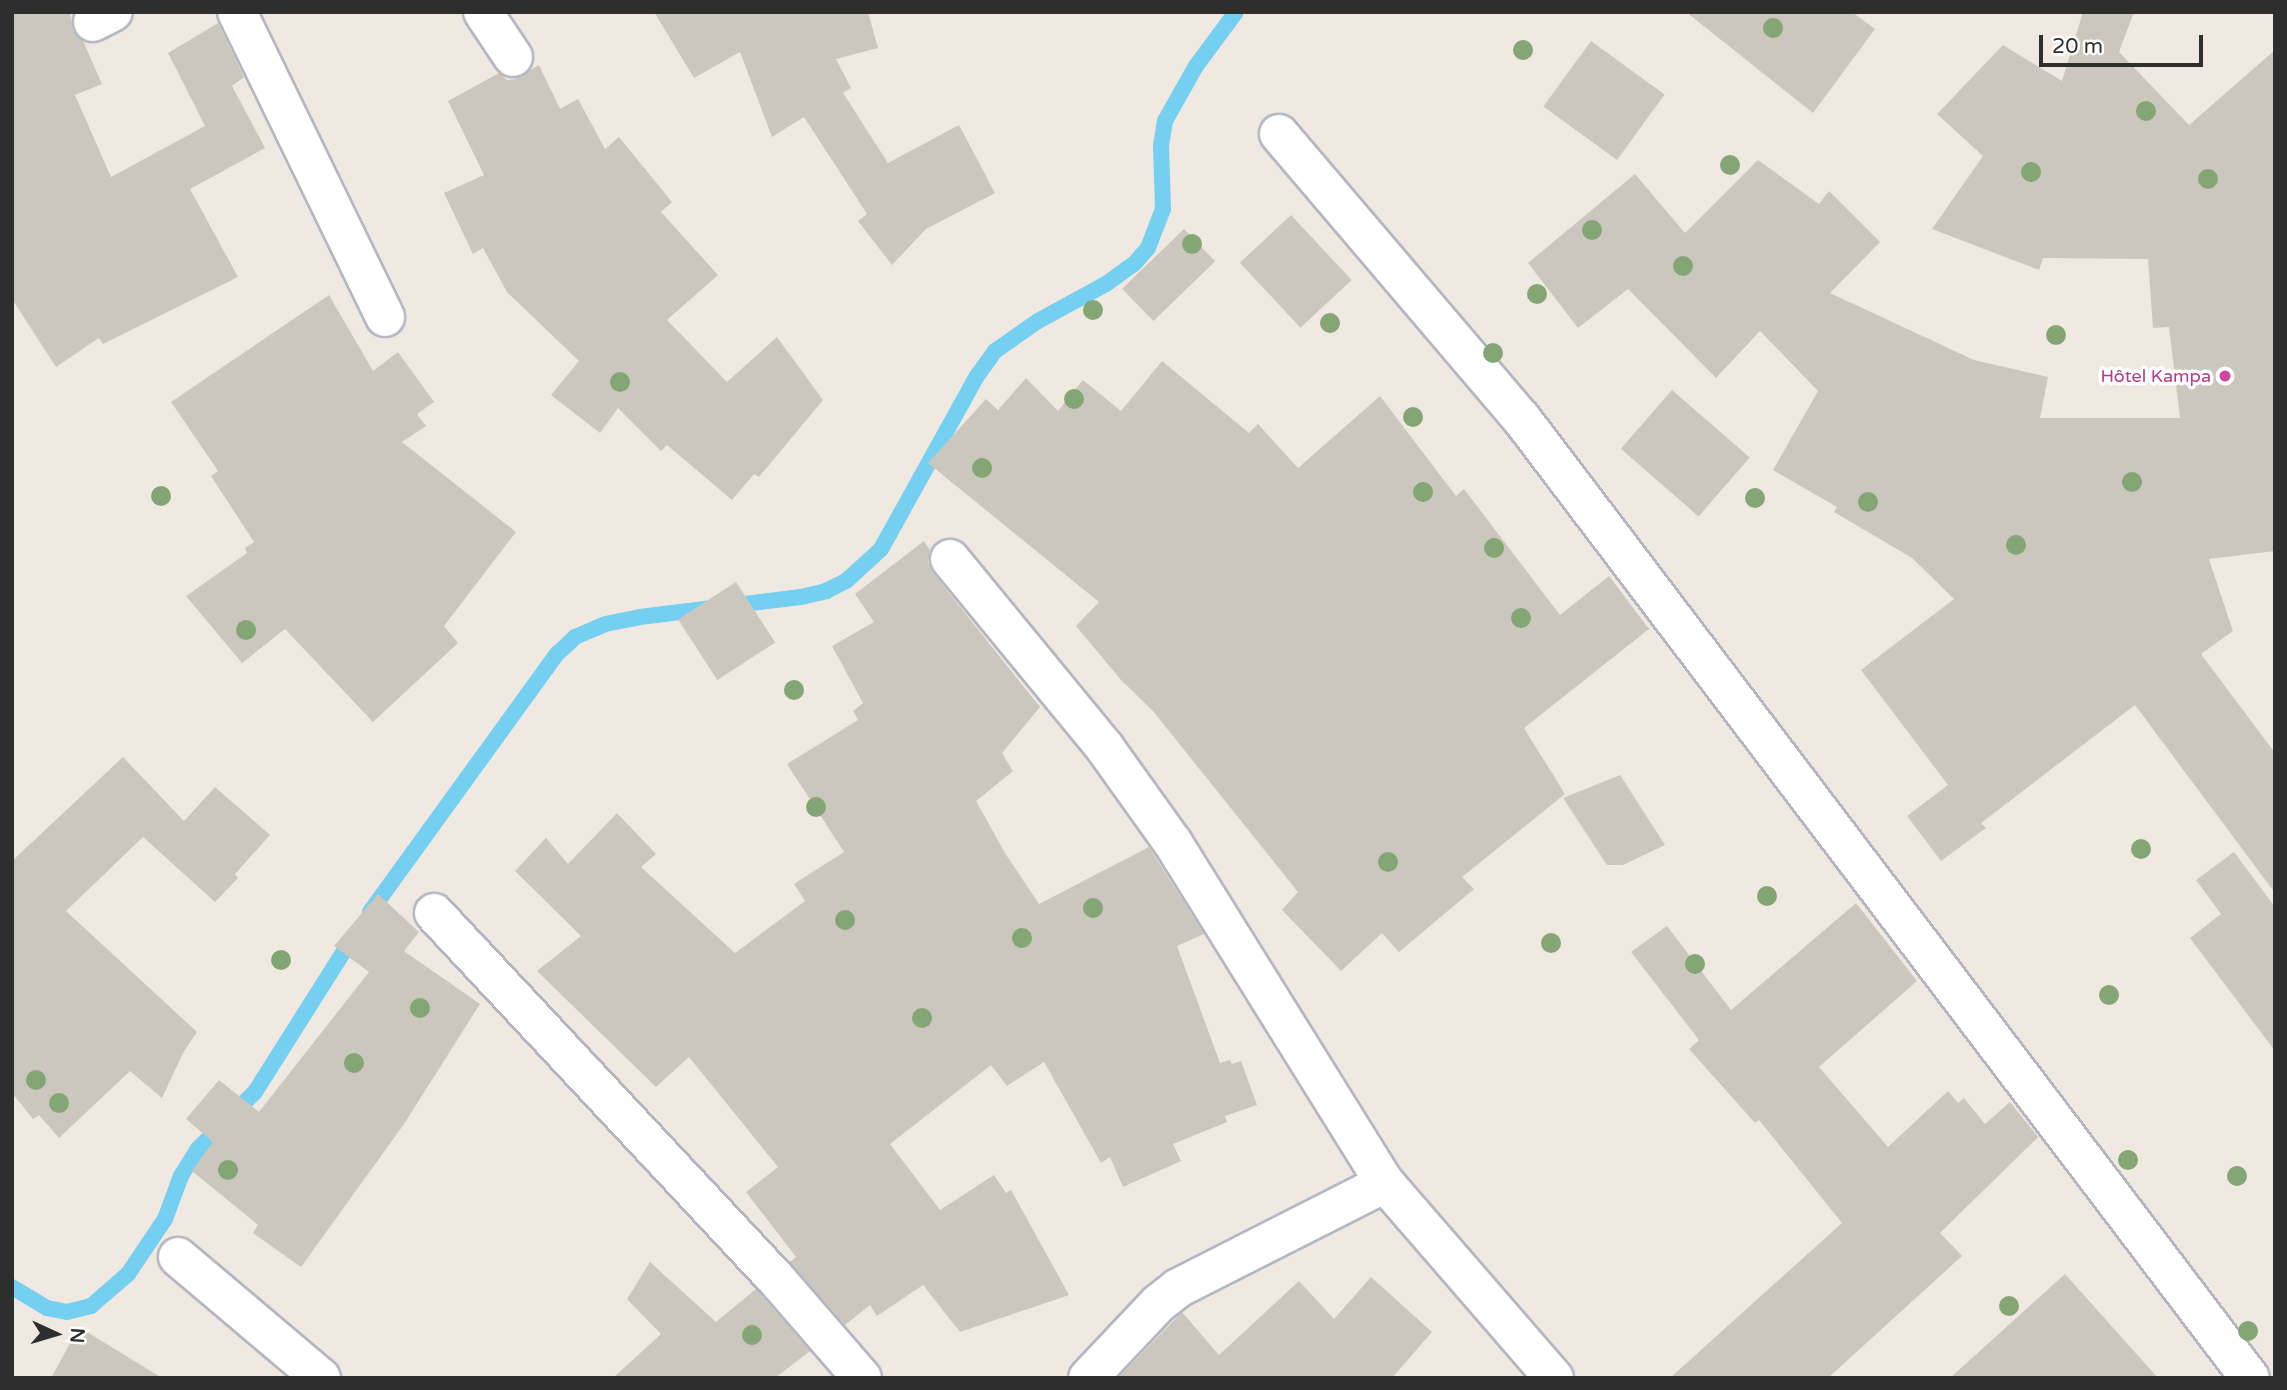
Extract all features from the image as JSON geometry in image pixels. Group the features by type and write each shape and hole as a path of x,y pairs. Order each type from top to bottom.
{"street":[{"path":"237,12 385,317"},
{"path":"483,12 513,57"},
{"path":"1279,134 1521,418 2250,1378"},
{"path":"950,559 1105,748 1173,843 1385,1183 1554,1378"},
{"path":"434,913 778,1280 862,1378"},
{"path":"1088,1378 1159,1303 1178,1288 1385,1183"},
{"path":"178,1257 321,1378"}],"building":[{"path":"12,12 70,12 73,31 83,41 102,84 75,95 111,177 205,126 168,53 218,23 244,77 232,86 265,148 190,189 238,277 103,344 99,338 56,367 12,299"},
{"path":"654,12 868,12 878,48 836,59 851,88 843,93 888,163 959,125 995,193 926,229 892,265 858,221 867,214 804,117 772,137 740,52 694,78"},
{"path":"1686,12 1852,12 1875,29 1813,113"},
{"path":"2083,12 2134,12 2119,52 2189,125 2275,50 2275,551 2209,559 2233,631 2201,654 2275,753 2275,893 2135,705 1981,823 1986,828 1941,861 1907,816 1948,785 1861,670 1954,599 1912,558 1834,512 1837,507 1773,470 1818,391 1760,331 1716,378 1628,289 1578,328 1528,263 1635,174 1685,233 1758,160 1819,204 1829,191 1880,242 1830,293 1974,360 2048,377 2040,418 2180,418 2169,327 2153,328 2148,259 2043,258 2039,270 1932,229 1983,156 1937,114 2003,45 2062,81"},
{"path":"1591,41 1665,94 1617,160 1543,107"},
{"path":"539,65 560,109 578,99 605,149 619,137 672,202 661,212 718,275 667,320 727,382 777,337 823,400 759,477 754,474 732,500 667,445 661,451 618,408 600,433 551,395 579,361 507,292 483,248 473,254 444,193 484,175 448,101 499,73 507,80 515,79"},
{"path":"1291,215 1352,280 1301,328 1240,263"},
{"path":"1184,229 1215,261 1153,321 1122,289"},
{"path":"329,295 373,371 398,352 434,402 417,414 426,426 402,442 516,532 444,626 458,643 373,722 285,629 242,663 186,596 247,553 245,548 254,542 211,476 218,471 171,402"},
{"path":"1162,361 1249,433 1258,424 1298,468 1380,396 1456,496 1464,489 1560,615 1609,576 1649,629 1524,728 1565,794 1462,877 1474,889 1399,952 1382,933 1341,971 1282,910 1298,892 1153,711 1121,680 1076,626 1099,602 928,463 986,399 998,410 1026,378 1058,411 1083,380 1121,411"},
{"path":"1672,390 1750,458 1699,516 1621,449"},
{"path":"924,541 930,550 928,562 933,573 1040,707 1002,753 1013,771 976,801 1005,853 1039,904 1149,847 1204,934 1177,946 1220,1063 1230,1060 1232,1064 1241,1061 1257,1105 1225,1116 1227,1122 1173,1144 1181,1161 1123,1187 1110,1157 1101,1163 1044,1062 1007,1086 991,1065 890,1144 940,1210 994,1175 1006,1193 1011,1190 1069,1295 960,1332 923,1285 877,1316 870,1305 845,1325 790,1262 796,1257 746,1192 778,1167 689,1057 656,1087 537,971 581,936 515,871 546,838 568,864 617,813 656,854 641,867 735,953 805,901 794,884 844,852 787,764 858,720 853,711 863,703 832,646 874,622 855,594"},
{"path":"736,582 775,642 717,680 678,620"},
{"path":"123,757 184,821 215,787 270,835 235,874 238,878 215,902 143,837 66,911 197,1032 184,1051 162,1098 130,1071 59,1138 39,1115 33,1119 12,1093 12,861"},
{"path":"1620,775 1665,845 1623,865 1607,865 1563,798"},
{"path":"2234,852 2275,907 2275,1051 2190,938 2221,914 2196,880"},
{"path":"378,894 419,932 404,951 480,1004 404,1124 301,1267 253,1233 258,1225 192,1171 213,1142 186,1119 219,1080 259,1112 369,972 334,946"},
{"path":"1856,903 1917,981 1819,1067 1888,1147 1948,1091 1958,1103 1964,1098 1985,1124 2010,1102 2038,1137 1940,1233 1962,1256 1828,1378 1670,1378 1842,1223 1759,1120 1755,1123 1689,1049 1699,1040 1631,952 1667,926 1731,1010"},
{"path":"650,1262 716,1322 756,1289 810,1351 775,1378 613,1378 661,1334 627,1299"},
{"path":"2065,1274 2158,1378 1950,1378"},
{"path":"1371,1277 1432,1332 1392,1378 1118,1378 1182,1312 1219,1355 1299,1281 1334,1319"},
{"path":"79,1327 162,1378 51,1378"}],"waterway":[{"path":"370,912 557,654 575,637 605,624 640,617 801,597 826,591 846,581 881,549 977,376 995,351 1038,321 1106,284 1134,264 1148,248 1163,209 1161,146 1165,121 1196,66 1236,12"},
{"path":"12,1287 47,1308 67,1312 91,1306 128,1274 165,1219 181,1176 197,1150 255,1092 353,937"}],"place":[{"name":"Hôtel Kampa","path":"2225,376"}]}
